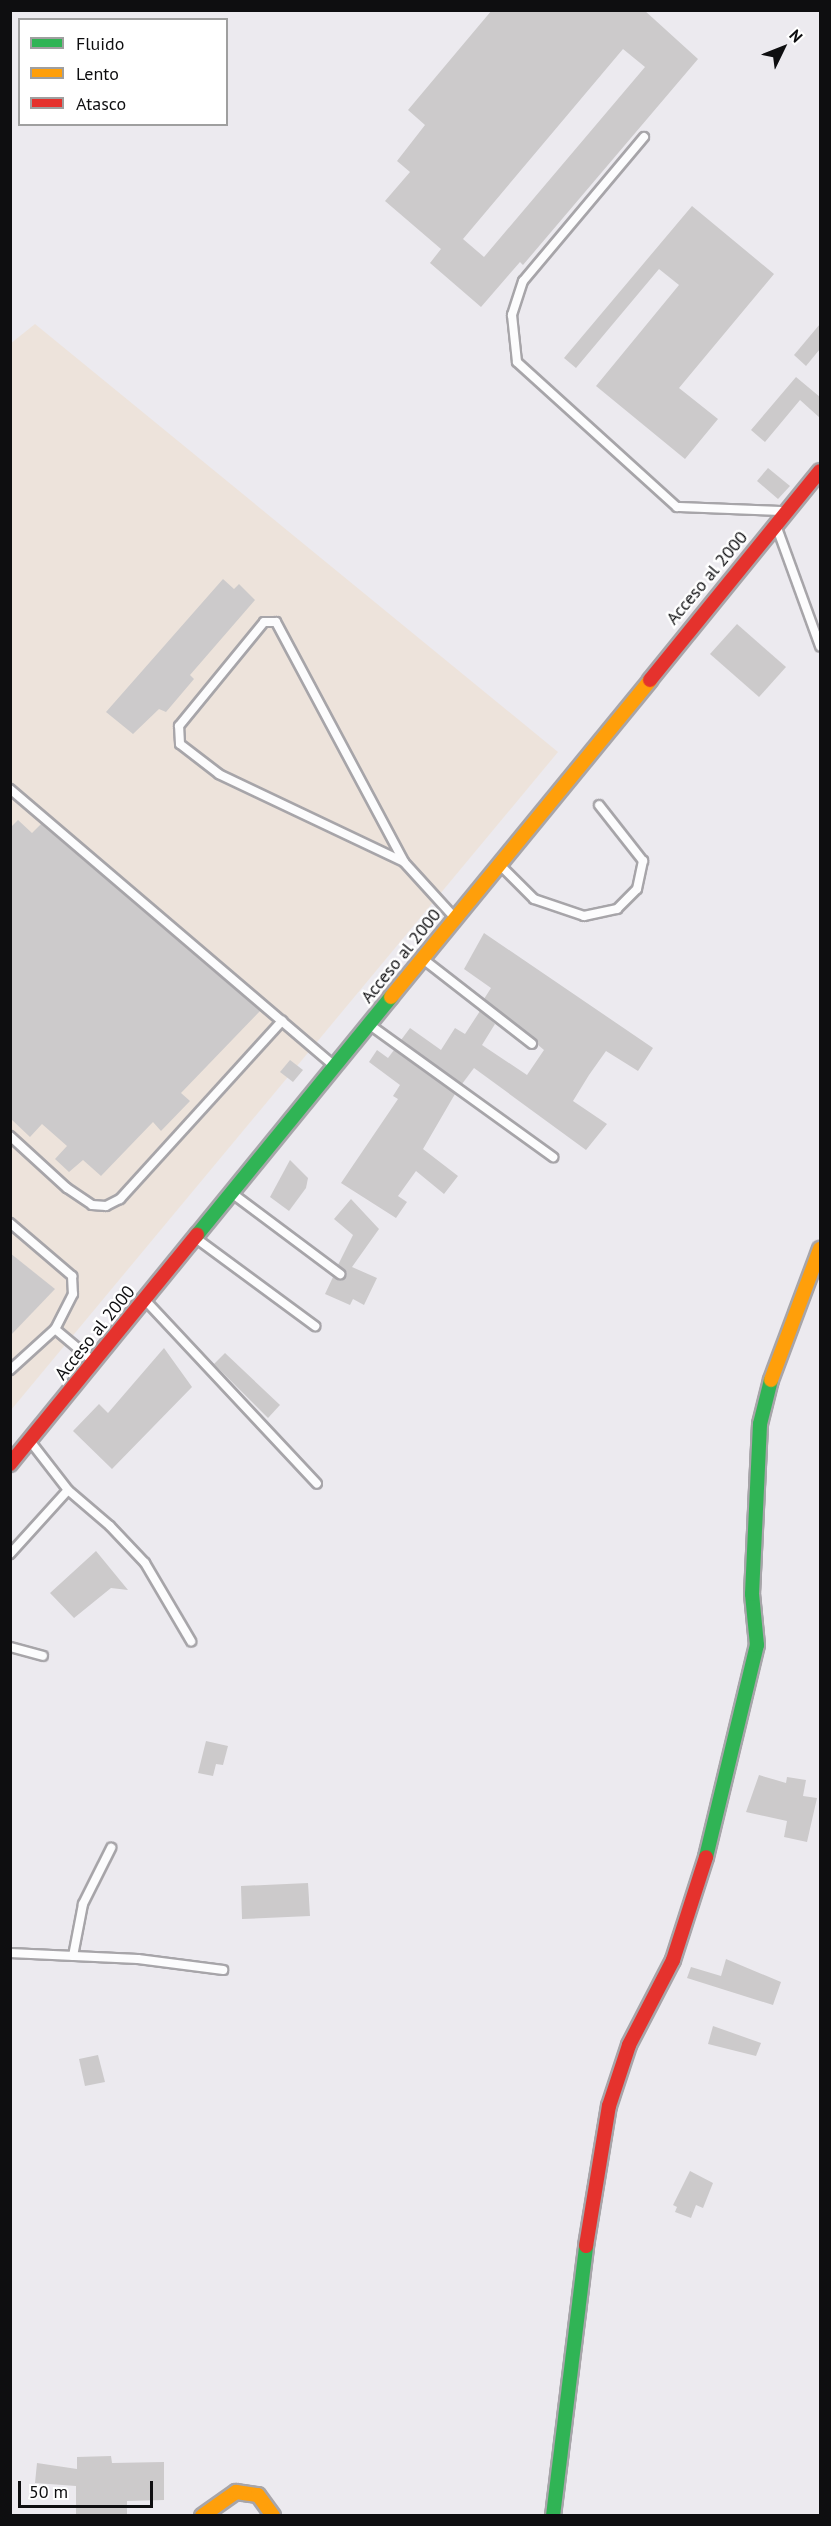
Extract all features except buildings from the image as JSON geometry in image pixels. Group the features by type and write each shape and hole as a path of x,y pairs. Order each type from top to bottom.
{"street":[{"name":"Acceso al 2000","path":"10,1464 233,1194 820,471"},
{"path":"553,2516 592,2199 609,2106 629,2045 673,1960 704,1866 744,1709 757,1645 752,1594 760,1424 777,1356 820,1249"},
{"path":"202,2516 236,2492 258,2495 273,2516"}],"lane":[{"path":"644,137 523,281 512,315 517,362 677,507 787,511"},
{"path":"776,524 820,646"},
{"path":"404,862 219,774 180,744 179,726 264,622 276,622 404,862 455,918"},
{"path":"10,789 335,1067"},
{"path":"500,864 534,899 584,916 617,909 637,889 643,861 599,805"},
{"path":"423,959 532,1044"},
{"path":"10,1136 67,1188 92,1205 106,1206 120,1199 282,1021"},
{"path":"370,1025 553,1157"},
{"path":"233,1194 340,1274"},
{"path":"10,1223 72,1276 73,1294 56,1329 10,1370"},
{"path":"196,1239 315,1326"},
{"path":"145,1300 317,1484"},
{"path":"56,1329 95,1362"},
{"path":"30,1441 68,1491 110,1526 144,1563 191,1641"},
{"path":"10,1554 68,1491"},
{"path":"10,1647 43,1656"},
{"path":"74,1956 83,1904 111,1848"},
{"path":"10,1953 74,1956 223,1970"}],"shaded area":[{"path":"35,324 558,752 11,1410 10,344"}],"traffic: fast":[{"path":"197,1235 391,997"},
{"path":"706,1857 757,1645 752,1594 760,1424 771,1380"},
{"path":"553,2516 586,2246"}],"traffic: slow":[{"path":"391,997 650,680"},
{"path":"771,1380 820,1249"},
{"path":"202,2516 236,2492 258,2495 273,2516"}],"traffic: jam":[{"path":"650,680 820,471"},
{"path":"10,1464 197,1235"},
{"path":"586,2246 609,2106 629,2045 673,1960 706,1857"}]}
